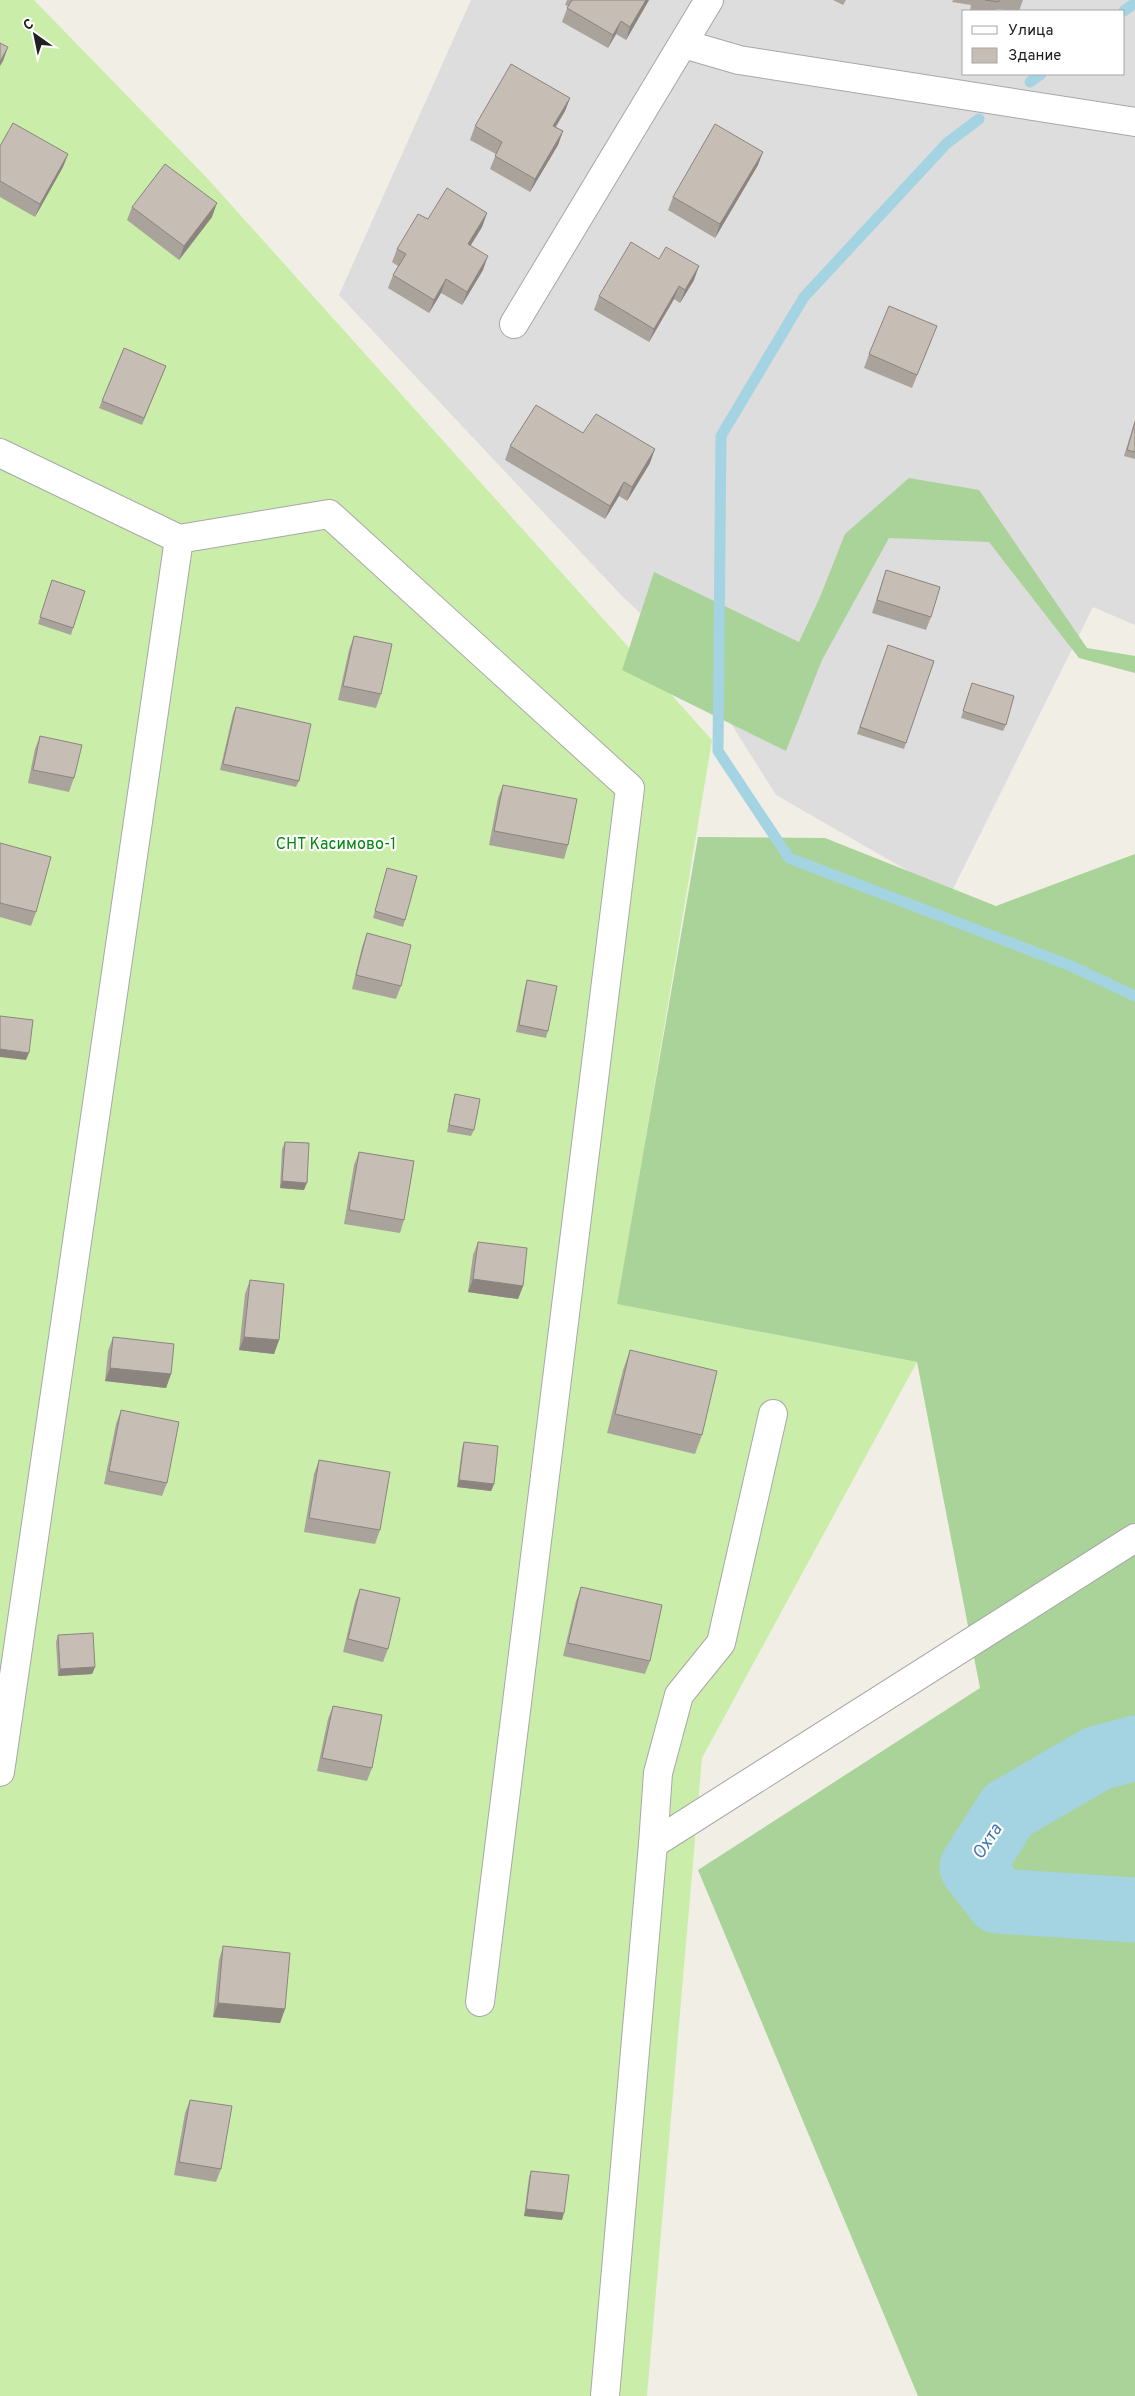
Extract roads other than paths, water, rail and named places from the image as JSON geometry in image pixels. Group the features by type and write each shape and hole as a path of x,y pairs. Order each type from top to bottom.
{"street":[{"path":"514,324 709,0"},
{"path":"684,44 739,60 1135,122"},
{"path":"0,453 179,539 329,514 630,788 480,2002"},
{"path":"0,1772 179,539"},
{"path":"605,2396 658,1773 679,1695 721,1643 773,1414"},
{"path":"653,1844 1135,1538"}],"waterway":[{"path":"1125,10 1135,3"},
{"path":"1030,82 1040,75"},
{"path":"979,119 947,143 804,297 721,436 718,751 789,858 1071,966 1135,996"},
{"name":"Охта","path":"1135,1748 1098,1758 1008,1810 972,1867 998,1901 1135,1910"}],"park label":[{"name":"СНТ Касимово-1","path":"336,845"}]}
